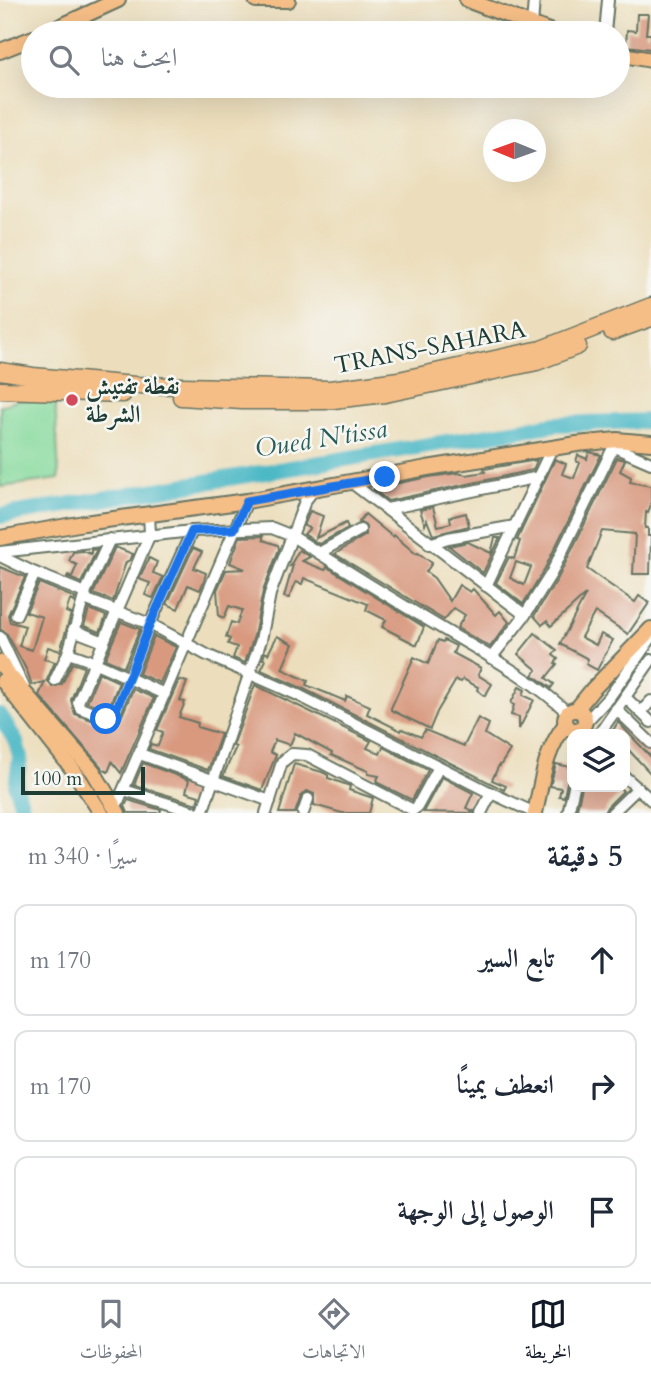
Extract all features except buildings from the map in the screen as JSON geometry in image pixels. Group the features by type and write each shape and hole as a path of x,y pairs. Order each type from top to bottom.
{"highway":[{"name":"TRANS-SAHARA","path":"8,390 73,385 330,389 374,384 462,368 541,349 651,306"},
{"name":"TRANS-SAHARA","path":"0,370 73,385 255,401 325,401 385,394 537,362 651,318"},
{"path":"0,358 33,376"},
{"path":"0,398 8,390"}],"main road":[{"path":"72,21 118,0"},
{"path":"256,0 288,0"},
{"path":"467,0 521,21"},
{"path":"0,51 21,43"},
{"path":"630,57 651,61"},
{"path":"0,538 70,525 247,501 552,448 651,443"},
{"path":"535,813 547,763 601,683 651,629"},
{"path":"0,662 93,771 111,812"},
{"path":"0,677 74,771 111,812"}],"street":[{"path":"531,21 534,0"},
{"path":"606,21 608,0"},
{"path":"491,658 525,615 551,574 615,444 651,463"},
{"path":"486,586 552,448"},
{"path":"387,509 539,477"},
{"path":"352,483 525,615"},
{"path":"124,790 200,813 261,640 270,594 305,501 315,488"},
{"path":"111,812 140,754 247,501"},
{"path":"149,514 150,534 78,702 84,711 106,719 112,718 192,531"},
{"path":"429,544 447,538 515,526"},
{"path":"0,554 150,534 272,528 292,536 513,670 547,694 575,719 610,696 651,638"},
{"path":"319,553 360,530"},
{"path":"55,680 68,653 85,593 110,539"},
{"path":"0,554 35,573 85,593"},
{"path":"16,615 35,573"},
{"path":"85,593 87,600 93,603 150,624 206,655 298,695 535,813"},
{"path":"73,630 104,642"},
{"path":"0,637 31,699"},
{"path":"68,653 96,661 128,679 165,694"},
{"path":"602,729 651,660"},
{"path":"625,697 651,722"},
{"path":"641,712 651,701"},
{"path":"616,709 651,743"},
{"path":"266,813 282,762 290,754 299,753 316,760 394,808 410,810 416,809 439,767"},
{"path":"140,754 270,801"},
{"path":"630,781 651,800"},
{"path":"612,813 638,788"},
{"path":"568,813 573,792"},
{"path":"481,813 491,793"},
{"path":"303,813 308,799"}],"green space":[{"path":"55,398 59,479 0,487 0,406 17,400"}],"waterway":[{"name":"Oued N'tissa","path":"0,516 556,424 651,421"},
{"path":"0,715 16,742 20,757 16,787 24,813"}],"place":[{"name":"نقطة تفتيش الشرطة","path":"72,400"}],"route":[{"path":"106,719 114,715 150,624 192,531 234,529 247,501 385,477"}]}
